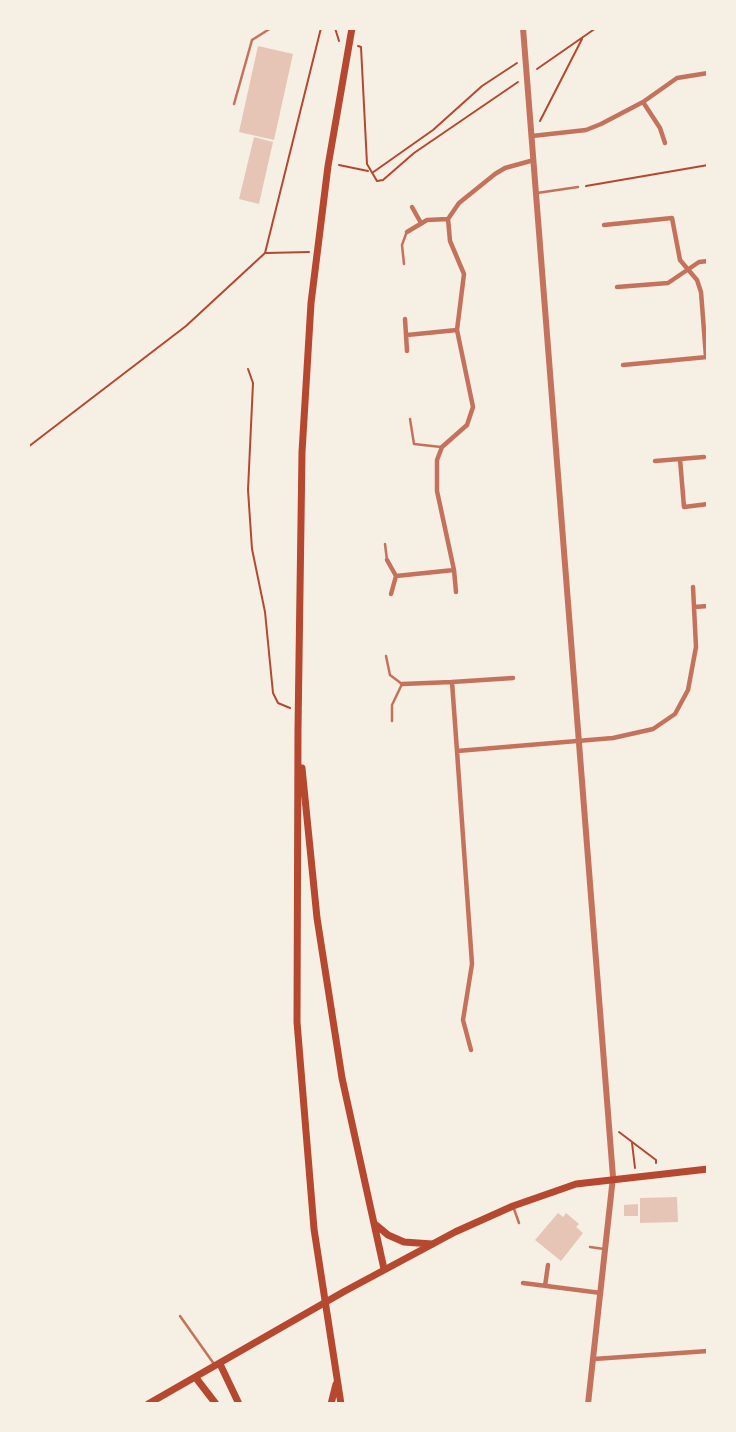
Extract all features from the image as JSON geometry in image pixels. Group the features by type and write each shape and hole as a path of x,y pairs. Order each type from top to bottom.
{"main road":[{"path":"341,1404 313,1229 297,1023 298,709 302,452 317,252 328,166 352,28"},
{"path":"298,729 317,918 342,1078 384,1269"},
{"path":"148,1404 384,1269 513,1206 576,1184 613,1177 636,1178 708,1169"},
{"path":"375,1224 388,1235 404,1242 432,1244"},
{"path":"218,1365 239,1404"},
{"path":"196,1378 216,1404"},
{"path":"331,1404 336,1381"}],"street":[{"path":"523,28 581,740 613,1177 588,1404"},
{"path":"532,136 586,130 643,102 677,78 708,73"},
{"path":"643,102 660,128 665,143"},
{"path":"456,592 454,570 437,491 437,460 442,447 467,425 473,407 457,330 464,274 450,241 448,219 459,203 495,174 505,168 534,160"},
{"path":"412,207 421,222"},
{"path":"604,225 673,218 676,249 680,260 697,280 701,292 707,357 624,365"},
{"path":"407,232 421,222 448,219"},
{"path":"617,287 668,283 699,262 708,261"},
{"path":"405,319 407,351"},
{"path":"407,335 457,330"},
{"path":"655,461 704,457"},
{"path":"680,459 684,507 708,505"},
{"path":"387,560 396,576 391,594"},
{"path":"396,576 454,570"},
{"path":"457,751 633,735 653,729 675,714 694,674 692,587"},
{"path":"694,607 708,606"},
{"path":"402,684 513,678"},
{"path":"452,682 472,964 463,1020 471,1050"},
{"path":"545,1286 548,1265"},
{"path":"523,1283 602,1293"},
{"path":"594,1359 708,1351"}],"lane":[{"path":"234,104 253,40 271,28"},
{"path":"537,192 578,187"},
{"path":"404,264 402,245 407,232"},
{"path":"410,419 414,444 442,447"},
{"path":"385,544 387,560"},
{"path":"386,656 390,675 402,684 392,705 392,721"},
{"path":"513,1206 519,1223"},
{"path":"590,1247 607,1249"},
{"path":"180,1316 218,1365"}],"path":[{"path":"28,447 199,313 265,253 321,28"},
{"path":"335,28 337,41 361,47 367,164 377,181 383,180 448,130 527,76"},
{"path":"538,69 596,28"},
{"path":"540,121 582,38"},
{"path":"370,173 442,123 482,86 526,57"},
{"path":"442,123 448,130"},
{"path":"328,166 344,165 370,173"},
{"path":"578,187 708,165"},
{"path":"265,253 317,252"},
{"path":"248,369 253,383 248,490 252,549 265,612 274,693 278,703 298,709"},
{"path":"610,1132 619,1132 656,1160 658,1175"},
{"path":"632,1142 636,1178"}],"building":[{"path":"258,46 293,54 274,140 239,132"},
{"path":"254,137 273,142 259,204 239,199"},
{"path":"677,1197 678,1222 640,1223 640,1198"},
{"path":"638,1204 638,1216 624,1216 624,1205"},
{"path":"558,1213 563,1217 566,1213 579,1224 576,1227 583,1233 561,1261 535,1240"}]}
